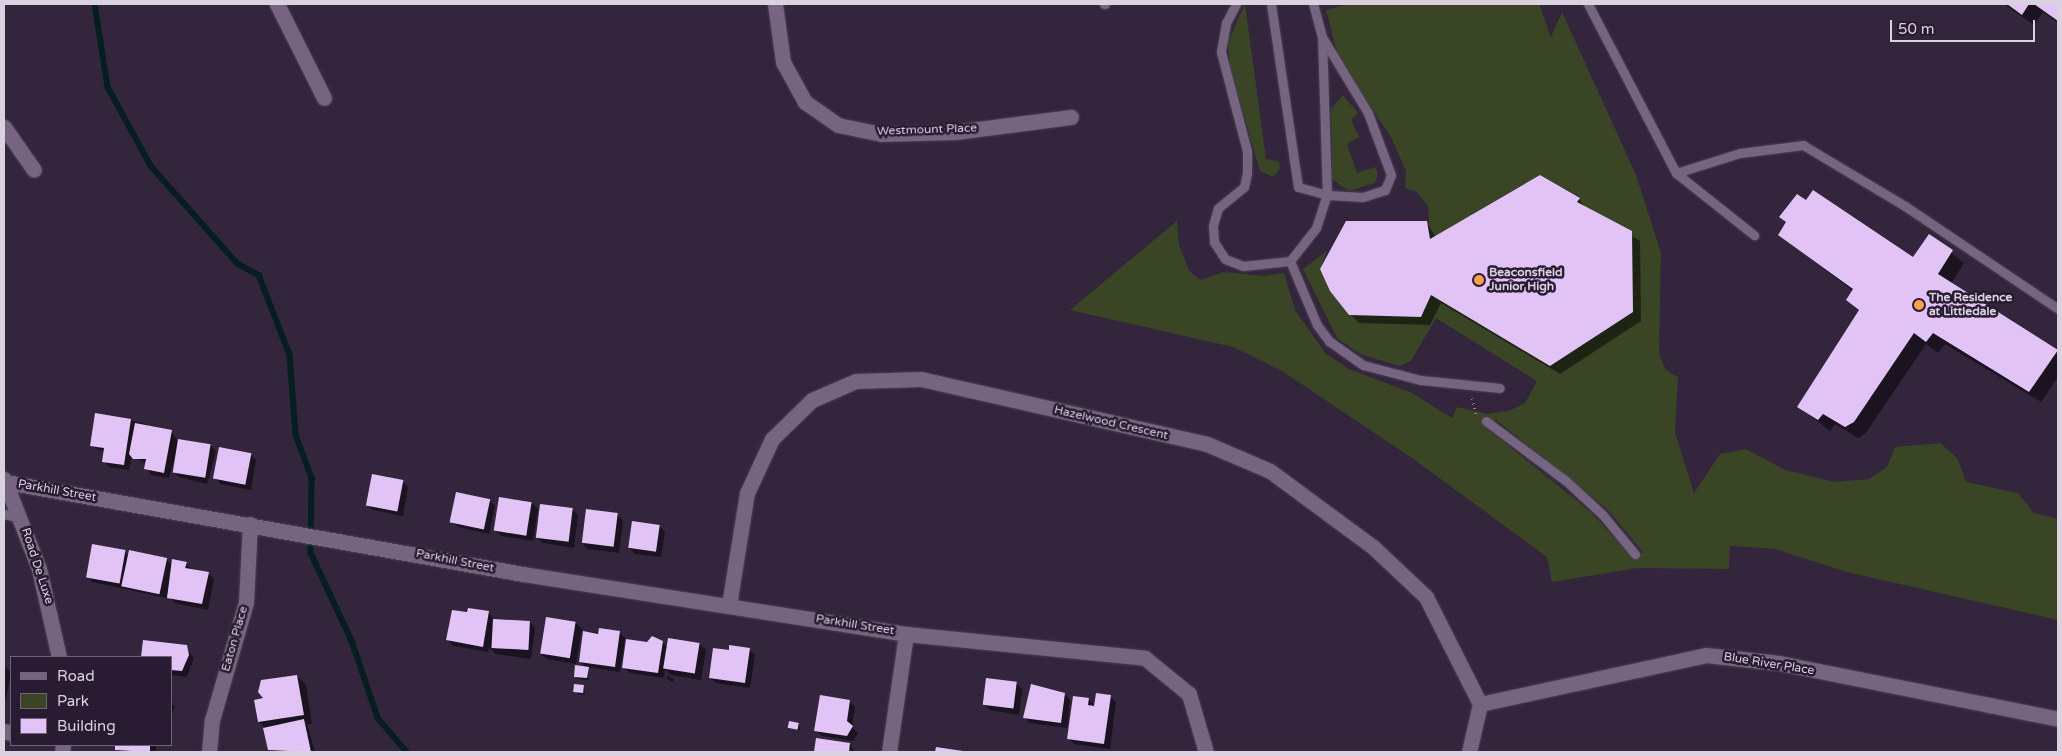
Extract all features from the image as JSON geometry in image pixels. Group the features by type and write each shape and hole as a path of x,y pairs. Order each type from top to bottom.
{"street":[{"path":"276,4 324,98"},
{"name":"Westmount Place","path":"775,4 783,62 805,102 838,125 881,134 946,132 1071,117"},
{"path":"4,127 34,170"},
{"name":"Hazelwood Crescent","path":"729,605 747,493 772,439 812,400 856,382 921,379 1207,444 1270,471 1373,547 1426,597 1480,704"},
{"name":"Road De Luxe","path":"5,480 22,518 48,597 59,656"},
{"name":"Parkhill Street","path":"5,480 346,541 906,634 1145,658 1188,694 1206,752"},
{"name":"Eaton Place","path":"209,752 212,720 246,602 250,524"},
{"name":"Parkhill Street","path":"889,752 906,634"},
{"name":"Blue River Place","path":"1480,704 1706,655 1779,663 2058,719"},
{"path":"1469,752 1480,704"}],"lane":[{"path":"1236,4 1226,23 1221,52 1247,152 1247,173 1244,187 1218,208 1214,242 1225,259 1243,266 1290,261 1316,228 1326,195 1322,37 1313,4"},
{"path":"1271,4 1298,187 1326,195 1363,197 1385,190 1391,175 1368,113 1322,37"},
{"path":"1588,4 1676,173 1754,235"},
{"path":"1676,173 1740,153 1804,145 1905,206 2058,309"},
{"path":"1290,261 1317,325 1342,351 1363,365 1388,373 1469,386 1500,388"},
{"path":"1486,421 1565,480 1602,514 1634,554"},
{"path":"4,514 22,518"}],"path":[{"path":"1469,386 1476,414 1486,421"}],"green space":[{"path":"1245,4 1266,159 1278,161 1281,167 1273,177 1260,171 1230,67 1228,42"},
{"path":"1349,4 1539,4 1551,37 1562,12 1636,175 1661,253 1659,354 1666,370 1678,377 1675,432 1694,493 1720,454 1746,449 1785,470 1834,482 1869,479 1887,467 1895,447 1940,443 1957,458 1966,482 2018,493 2034,513 2058,519 2058,620 1847,572 1775,549 1730,546 1729,569 1638,568 1552,582 1547,557 1412,458 1282,371 1233,347 1070,310 1177,221 1179,245 1189,271 1201,280 1224,272 1264,276 1284,273 1295,310 1326,354 1349,369 1412,393 1452,418 1457,407 1487,414 1509,411 1525,403 1537,381 1436,318 1411,361 1399,366 1360,354 1337,338 1303,269 1327,251 1320,269 1349,315 1421,317 1431,295 1550,366 1633,312 1577,202 1580,197 1540,175 1430,239 1428,206 1417,192 1405,188 1406,171 1391,137 1342,66 1326,10","holes":["1496,420 1607,509 1643,552 1633,558 1591,512 1484,426"]},
{"path":"1343,95 1358,113 1351,120 1359,137 1347,144 1357,173 1375,167 1378,174 1375,183 1348,191 1332,179 1331,109"}],"building":[{"path":"2007,4 2029,4 2022,15"},
{"path":"2034,4 2058,4 2058,21"},
{"name":"Beaconsfield Junior High","path":"1540,175 1580,198 1577,202 1632,231 1633,312 1550,366 1431,295 1421,317 1349,315 1330,291 1320,269 1346,221 1427,221 1430,239"},
{"name":"The Residence at Littledale","path":"1813,190 1913,257 1929,234 1953,250 1938,274 2058,350 2029,392 1933,333 1926,342 1914,333 1854,422 1845,427 1823,414 1818,420 1797,407 1859,310 1846,300 1853,289 1778,235 1786,222 1779,217 1797,194 1806,200"},
{"path":"95,413 131,419 124,465 102,462 104,448 90,446"},
{"path":"135,423 172,430 164,473 144,469 146,459 133,459 129,454"},
{"path":"178,439 211,444 205,478 173,473"},
{"path":"219,447 251,453 245,485 213,478"},
{"path":"372,474 403,480 397,512 366,505"},
{"path":"456,492 490,499 484,530 450,522"},
{"path":"499,497 532,502 526,536 494,531"},
{"path":"540,504 573,508 569,542 536,538"},
{"path":"586,509 618,513 614,547 582,543"},
{"path":"632,521 660,525 656,552 628,548"},
{"path":"92,544 125,550 120,583 86,577"},
{"path":"129,550 167,558 159,594 121,586"},
{"path":"172,559 187,562 185,568 209,572 202,604 167,598"},
{"path":"468,608 489,611 483,647 446,640 452,610 467,612"},
{"path":"546,617 576,622 570,658 540,654"},
{"path":"493,619 530,621 528,650 491,648"},
{"path":"599,628 620,631 615,667 579,662 583,631 598,634"},
{"path":"652,636 663,641 658,673 622,668 626,639 647,642"},
{"path":"668,638 700,643 695,674 663,669"},
{"path":"143,640 187,645 189,655 182,671 172,670 172,656 141,656"},
{"path":"729,645 750,648 745,683 709,678 713,648 729,650"},
{"path":"575,665 589,667 587,678 574,677"},
{"path":"297,675 304,715 258,722 254,700 263,698 258,692 261,680"},
{"path":"986,678 1017,682 1013,709 983,705"},
{"path":"574,684 584,685 583,693 573,692"},
{"path":"1031,684 1065,693 1061,723 1023,718"},
{"path":"1096,693 1111,695 1104,744 1067,739 1073,696 1089,698 1088,705 1094,706"},
{"path":"820,695 850,700 847,721 853,726 847,736 814,731"},
{"path":"304,719 311,752 268,750 263,728"},
{"path":"789,721 799,723 797,730 788,728"},
{"path":"816,738 850,743 849,752 814,752"},
{"path":"115,746 150,746 150,752 115,750"},
{"path":"936,747 963,751 935,752"}],"waterway":[{"path":"95,4 108,87 151,166 238,264 259,275 290,355 296,435 312,478 311,553 352,641 378,718 407,752"}],"place":[{"name":"Beaconsfield Junior High","path":"1479,280"},
{"name":"The Residence at Littledale","path":"1919,305"}]}
